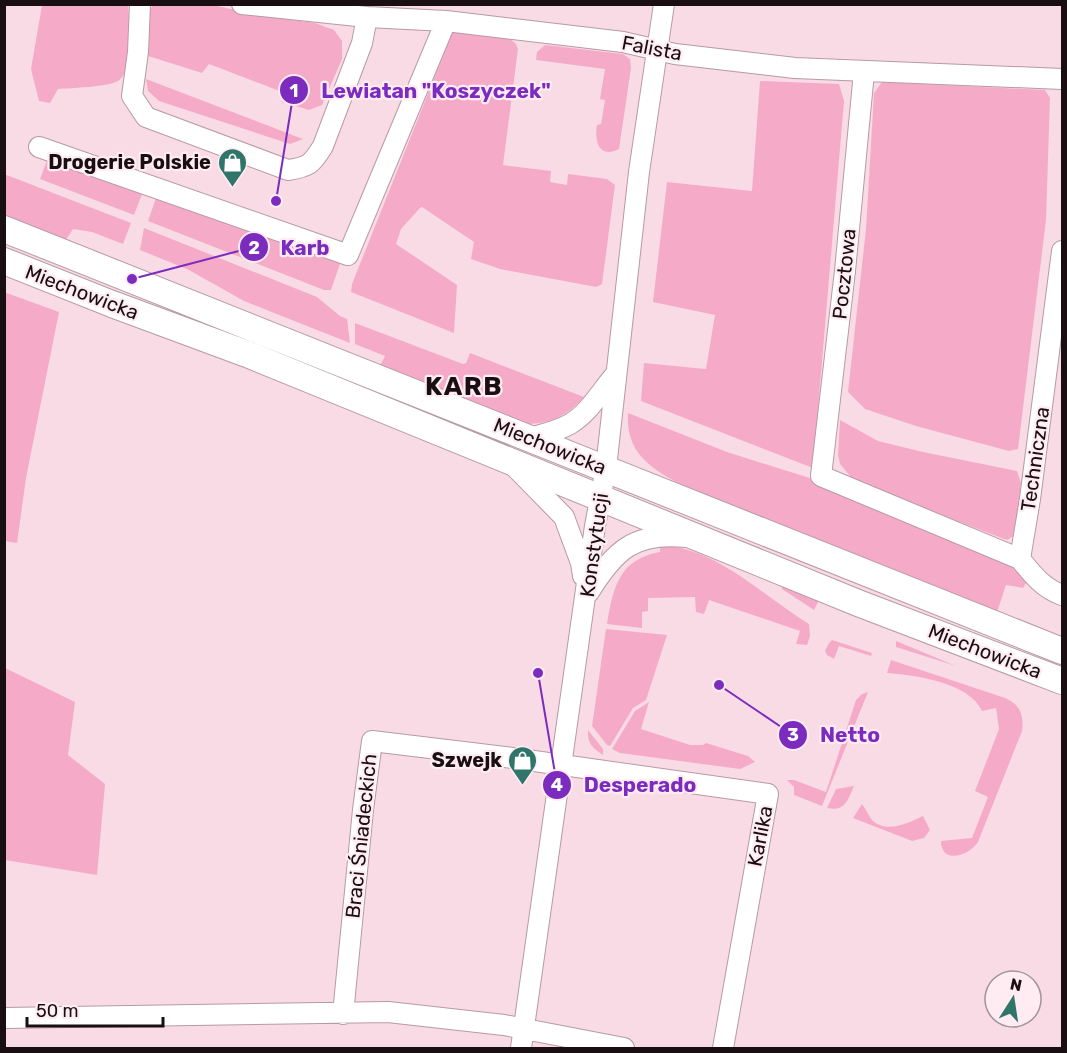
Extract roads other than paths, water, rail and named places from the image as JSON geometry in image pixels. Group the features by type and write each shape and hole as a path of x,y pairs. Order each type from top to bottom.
{"main road":[{"name":"Miechowicka","path":"4,229 1062,651"},
{"name":"Miechowicka","path":"4,261 247,354 858,603 1062,681"}],"street":[{"path":"140,4 138,52 132,96 146,117 288,170 304,168 313,162 322,146 359,52 367,17"},
{"name":"Falista","path":"242,4 367,17 446,21 623,42 675,54 728,61 864,72 1062,79"},
{"name":"Konstytucji","path":"521,1048 606,468 639,172 664,4"},
{"path":"39,147 348,255 446,21"},
{"name":"Pocztowa","path":"864,72 845,271 821,476 1020,559"},
{"name":"Techniczna","path":"1020,559 1030,499 1062,251"},
{"path":"530,438 558,430 572,423 585,412 615,375"},
{"path":"511,462 564,517 581,562 586,597"},
{"path":"586,597 602,571 619,553 633,543 659,535 688,537 704,541"},
{"path":"1020,559 1038,581 1049,590 1062,595"},
{"name":"Braci Śniadeckich","path":"343,1014 372,741 561,765"},
{"name":"Karlika","path":"561,765 768,794 723,1048"},
{"path":"4,1018 388,1012 524,1028 624,1048"}],"place":[{"name":"Drogerie Polskie","path":"232,188"},
{"name":"Lewiatan \"Koszyczek\"","path":"276,201"},
{"name":"Karb","path":"132,279"},
{"name":"Desperado","path":"538,673"},
{"name":"Netto","path":"719,685"},
{"name":"Szwejk","path":"523,786"}],"district":[{"name":"KARB","path":"464,386"}]}
